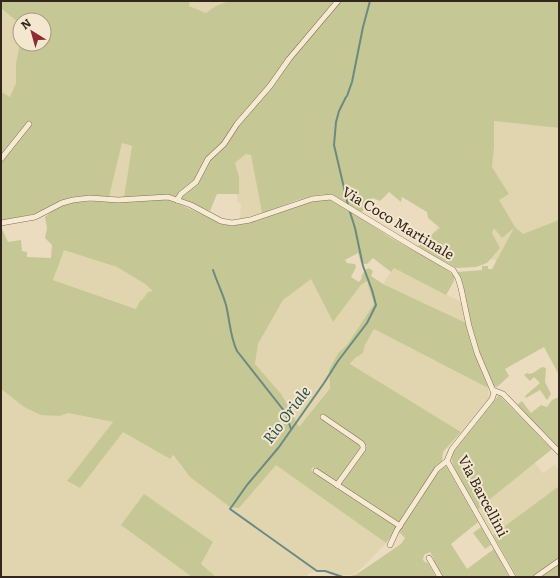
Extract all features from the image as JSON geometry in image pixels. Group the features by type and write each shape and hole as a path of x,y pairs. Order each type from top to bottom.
{"street":[{"path":"177,200 181,194 196,182 208,158 224,144 237,124 270,86 289,59 338,1"},
{"path":"1,159 29,124"},
{"name":"Via Coco Martinale","path":"1,223 35,217 62,203 73,200 90,198 118,200 168,197 191,205 221,221 232,223 250,220 312,199 331,197 453,270 458,278 461,288 469,326 477,353 493,390"},
{"path":"493,390 503,394 559,452"},
{"name":"Via Barcellini","path":"493,390 494,393 492,400 452,449 447,460 513,577"},
{"path":"323,417 364,446 337,485"},
{"path":"390,545 400,526 438,469 447,460"},
{"path":"316,471 400,526"},
{"path":"429,558 440,577"},
{"path":"536,577 559,561"}],"shaded area":[{"path":"190,1 229,1 216,6 206,14 189,6"},
{"path":"1,8 12,17 12,52 18,52 16,63 16,83 10,98 1,92"},
{"path":"494,121 559,128 559,220 501,262 490,259 455,267 420,248 460,201 507,191 492,167"},
{"path":"122,143 132,146 124,197 109,197"},
{"path":"246,154 251,154 262,213 240,219 241,203 238,203 235,163"},
{"path":"64,249 117,267 154,291 148,292 140,301 137,309 53,280"},
{"path":"394,267 461,302 466,323 383,284"},
{"path":"311,278 333,322 361,285 368,281 374,304 347,345 338,353 329,370 330,387 299,427 282,395 255,364 258,344 283,300"},
{"path":"374,329 488,388 489,398 461,432 350,365 355,358 363,353 365,345"},
{"path":"1,389 24,407 60,416 68,413 113,422 67,481 79,488 123,431 169,459 172,455 190,477 239,508 276,464 386,543 356,573 351,575 317,571 310,573 305,577 216,577 200,564 213,543 121,525 192,577 1,577"},
{"path":"535,463 543,473 555,464 559,471 559,486 493,535 478,509"}],"green space":[{"path":"1,1 190,1 189,6 206,13 216,6 229,1 559,1 559,128 494,121 492,167 509,194 499,200 515,227 523,234 559,220 559,375 544,347 505,369 509,376 497,387 493,386 474,339 457,272 482,270 482,266 488,266 488,269 492,269 514,228 502,238 494,228 492,233 500,248 487,263 476,267 456,268 418,246 440,228 428,218 427,212 402,197 401,202 389,192 380,201 373,198 363,211 351,208 331,195 323,194 315,195 262,213 251,155 246,154 235,163 239,177 239,194 217,194 210,211 171,195 124,197 132,146 122,143 109,197 72,197 42,212 1,221 1,92 10,97 16,83 16,63 18,52 52,52 52,12 12,12 12,17 1,8"},
{"path":"168,199 221,223 232,225 314,200 328,199 335,201 391,238 444,267 454,276 454,281 446,295 394,268 391,272 373,258 367,264 361,263 358,253 345,260 347,263 355,264 356,267 351,277 359,282 365,270 369,268 373,271 371,276 383,284 466,323 471,344 488,388 374,329 365,345 363,353 355,358 350,364 461,432 443,452 442,461 436,467 400,523 313,467 311,470 398,526 386,543 276,465 239,508 230,507 190,477 173,455 170,459 123,432 80,488 67,481 113,422 68,413 60,416 41,415 24,407 1,389 1,227 8,242 21,240 22,251 27,252 27,257 51,258 52,245 45,238 47,228 45,217 53,210 72,202","holes":["64,250 117,267 145,284 153,291 148,292 140,301 136,309 53,280","311,279 333,322 361,285 367,281 374,304 347,345 338,353 329,370 330,388 299,427 282,395 255,364 258,344 283,300"]},
{"path":"542,367 546,368 545,382 551,394 547,400 540,390 526,398 525,396 540,383 534,377 530,381 524,375 527,373 533,373"},
{"path":"499,395 552,449 478,509 457,473 452,462 452,457 455,450"},
{"path":"559,397 559,457 552,449 554,445 517,405 522,401 531,413 541,405 547,407 552,400"},
{"path":"446,466 478,522 451,544 467,569 494,549 509,577 442,577 430,552 424,555 423,560 428,563 436,577 343,577 342,576 357,574 401,544 405,538 397,530 442,468"},
{"path":"559,486 559,577 517,577 493,535"},
{"path":"144,494 213,542 201,564 216,577 192,577 121,525"},
{"path":"481,527 491,545 485,549 473,533"}],"waterway":[{"name":"Rio Oriale","path":"347,96 352,82 370,1"},
{"name":"Rio Oriale","path":"346,97 339,111 336,122 334,145 348,205"},
{"name":"Rio Oriale","path":"343,577 325,571 317,571 230,509 247,485 279,447 338,361 367,323 376,305 363,266 355,228 349,209"},
{"path":"213,270 226,305 231,335 237,351 285,412 291,429"}]}
